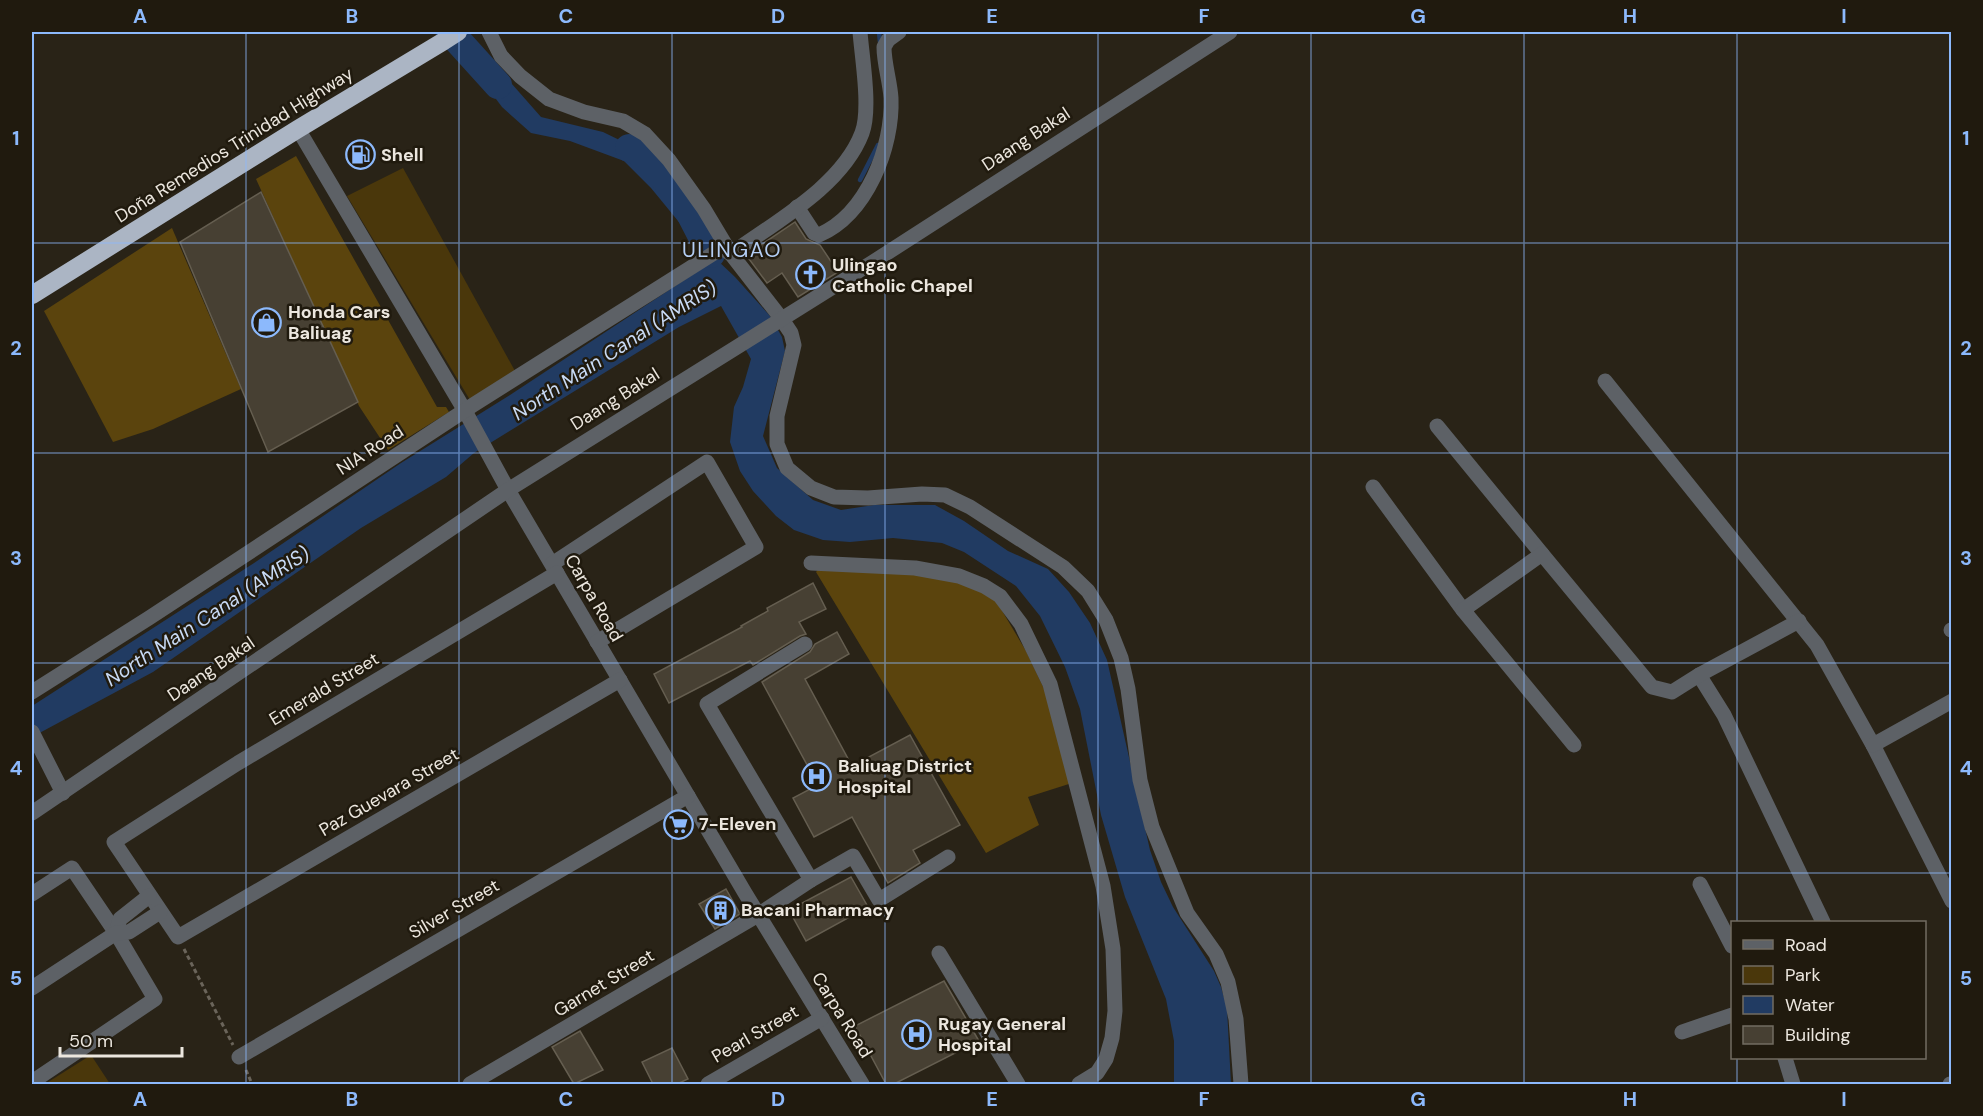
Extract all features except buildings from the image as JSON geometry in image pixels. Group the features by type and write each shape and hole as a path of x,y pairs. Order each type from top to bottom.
{"highway":[{"name":"Doña Remedios Trinidad Highway","path":"32,295 297,129 451,37"}],"street":[{"path":"489,32 501,57 549,99 584,112 623,121 645,135 669,160 704,209 727,251 776,321 791,333 794,345 777,416 777,444 787,468 810,488 834,497 945,495 970,507 1064,567 1088,591 1106,620 1121,658 1140,780 1152,827 1188,913 1216,954 1228,982 1236,1019 1241,1084"},
{"name":"NIA Road","path":"32,692 708,257 727,251 818,192 849,158 862,132 866,107 860,32"},
{"path":"797,207 814,233 819,235 835,226 868,188 884,152 891,123 891,96 885,47 888,40 899,32"},
{"name":"Daang Bakal","path":"32,813 508,490 883,255 1230,32"},
{"name":"Carpa Road","path":"297,129 467,413 508,490 758,915 862,1084"},
{"path":"1605,381 1817,645 1873,745 1950,893"},
{"path":"1437,426 1652,687 1672,692 1799,621"},
{"name":"Emerald Street","path":"149,896 114,842 554,569 707,462 756,547 597,642"},
{"path":"1373,487 1463,610 1574,745"},
{"path":"1463,610 1542,554"},
{"path":"811,563 915,568 959,576 984,585 1000,596 1021,624 1050,684 1103,886 1113,949 1112,1038 1106,1059 1097,1073 1078,1084"},
{"path":"804,644 707,704 811,879"},
{"path":"1699,675 1724,715 1823,921"},
{"name":"Paz Guevara Street","path":"178,937 620,680"},
{"path":"1873,745 1952,701"},
{"path":"32,732 63,793"},
{"name":"Silver Street","path":"239,1057 688,796"},
{"name":"Garnet Street","path":"470,1084 758,915 811,879 853,856 879,900 948,857"},
{"path":"32,894 72,868 116,933 155,999 32,1082"},
{"path":"1700,884 1731,944"},
{"path":"116,933 120,919 149,896 178,937"},
{"path":"32,988 116,933 129,932 160,912"},
{"path":"939,954 1018,1084"},
{"path":"1683,1032 1731,1015"},
{"name":"Pearl Street","path":"708,1084 822,1018"},
{"path":"1785,1059 1793,1084"}],"path":[{"path":"178,937 252,1084"}],"green space":[{"path":"403,168 515,371 470,400 347,196"},
{"path":"91,1055 110,1084 45,1084"}],"shaded area":[{"path":"296,156 437,407 446,407 449,412 388,450 359,406 256,179"},
{"path":"172,228 241,389 153,429 113,442 44,311"},
{"path":"826,561 884,563 989,589 1026,651 1060,722 1072,783 1028,797 1039,825 986,853 816,572"}],"water":[{"name":"North Main Canal (AMRIS)","path":"482,50 541,117 603,132 642,151 699,227 716,259 770,316 782,337 785,351 763,436 777,468 813,500 841,510 874,505 935,505 964,521 1008,551 1048,569 1069,592 1090,623 1107,660 1150,850 1161,882 1173,907 1214,971 1221,987 1227,1008 1231,1084 1174,1084 1174,1041 1166,999 1125,897 1101,815 1080,709 1065,667 1040,616 1016,586 964,552 942,543 893,538 850,542 823,540 794,530 776,516 753,491 740,471 730,442 734,407 743,387 751,359 721,306 679,327 474,453 446,477 361,528 153,672 32,737 32,706 707,265 701,249 651,188 624,161 570,141 531,133 502,107 466,59"}],"waterway":[{"path":"450,32 498,85"},
{"path":"879,32 880,42"},
{"path":"860,180 878,145"},
{"path":"629,148 638,151 681,196 711,254"}],"place":[{"name":"Shell","path":"360,155"},
{"name":"Ulingao Catholic Chapel","path":"811,275"},
{"name":"Honda Cars Baliuag","path":"267,322"},
{"name":"Baliuag District Hospital","path":"817,776"},
{"name":"7-Eleven","path":"678,824"},
{"name":"Bacani Pharmacy","path":"720,910"},
{"name":"Rugay General Hospital","path":"917,1034"}],"district":[{"name":"ULINGAO","path":"732,250"}]}
